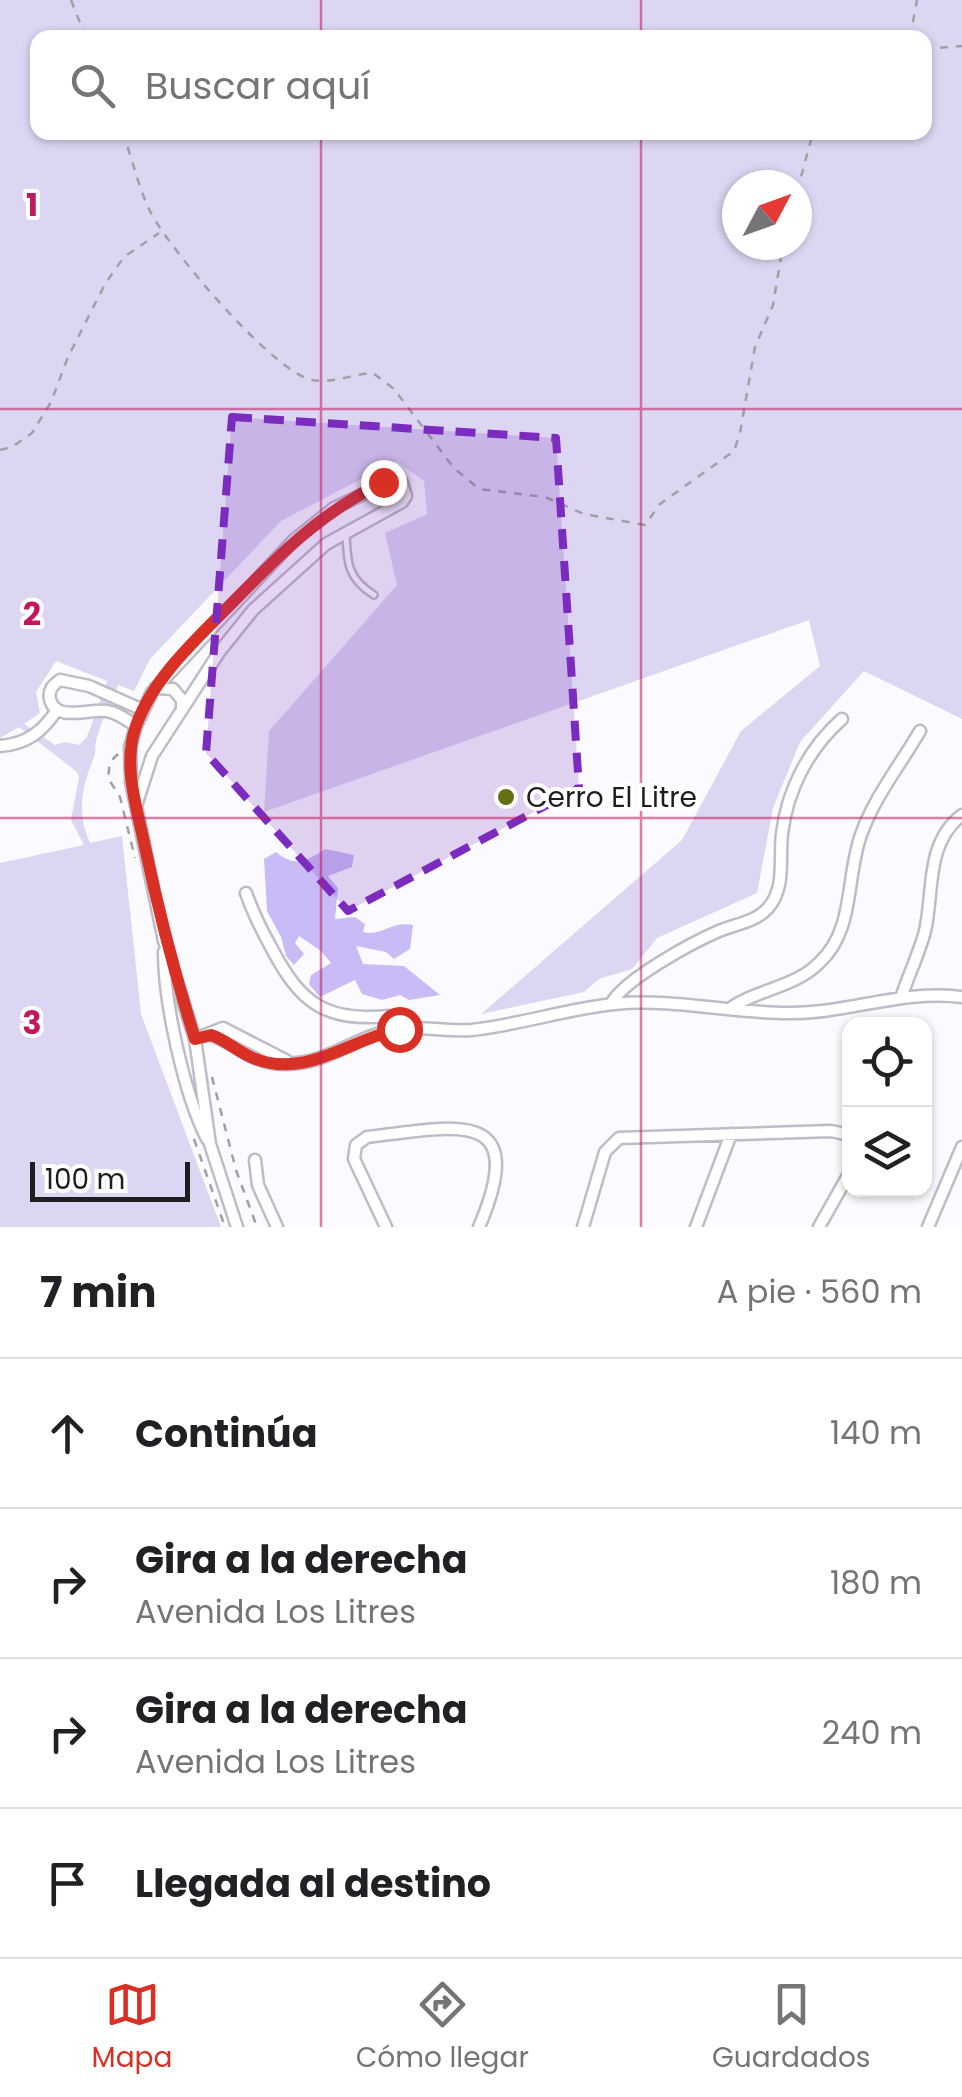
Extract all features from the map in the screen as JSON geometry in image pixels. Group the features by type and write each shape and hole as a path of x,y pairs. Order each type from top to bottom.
{"street":[{"path":"136,806 152,756 220,651 253,610 289,574 346,531 402,502 406,490 402,483 393,480 334,508 282,552 155,688 130,747 136,806 190,1094 238,1227"},
{"path":"334,508 334,517 346,531"},
{"path":"136,726 108,711 57,710 49,695 52,686 60,680 89,686 143,710"},
{"path":"155,688 172,689 182,700 182,710"},
{"path":"0,746 26,742 57,710"},
{"path":"611,1004 623,989 671,956 699,939 755,918 772,904 780,882 782,834 790,795 812,752 842,719"},
{"path":"729,1009 797,980 831,950 845,918 860,836 889,778 920,732"},
{"path":"130,747 136,754 152,756"},
{"path":"901,998 925,930 938,849 949,827 962,815"},
{"path":"246,893 254,916 298,991 340,1016 389,1016 399,1029"},
{"path":"172,983 195,1039 210,1144"},
{"path":"195,1039 211,1035 254,1058 273,1064 293,1063 334,1056 375,1034 399,1029 469,1030 611,1004 787,1013 924,995 962,997"},
{"path":"190,1094 204,1092"},
{"path":"386,1227 354,1160 356,1144 367,1137 456,1128 477,1131 490,1139 494,1150 491,1188 479,1227"},
{"path":"583,1227 606,1152 624,1136 831,1130 842,1133"},
{"path":"696,1227 731,1134"},
{"path":"928,1227 962,1147"},
{"path":"255,1160 258,1184 277,1227"},
{"path":"819,1227 842,1186"}],"lane":[{"path":"346,531 351,576 374,595"}],"path":[{"path":"71,0 83,30"},
{"path":"911,30 916,0"},
{"path":"932,48 962,46"},
{"path":"125,140 149,208 162,231 232,315 271,352 307,379 326,381 373,373 394,389 452,467 479,488 545,497 584,514 645,525 660,504 734,451 755,347 774,305 781,260"},
{"path":"803,170 811,140"},
{"path":"0,450 32,433 51,402 68,357 105,284 124,257 162,231"},
{"path":"208,1062 236,1170 257,1227"}],"highlighted area":[{"path":"232,417 556,438 579,788 348,911 206,753"}],"shaded area":[{"path":"0,0 962,0 962,719 864,671 800,742 773,808 757,893 657,938 632,969 599,979 584,992 481,1014 682,840 741,731 820,666 809,620 264,812 269,731 397,585 385,533 427,514 424,481 396,461 281,521 150,659 134,691 118,685 96,740 82,802 90,843 122,836 141,1014 221,1227 0,1227 0,863 84,845 71,820 77,772 19,727 0,738","holes":["56,661 107,681 87,737 79,745 55,745 24,724 40,713 36,692"]},
{"path":"325,849 354,855 352,867 328,876 338,888 335,919 355,917 365,924 363,932 370,933 413,925 410,949 394,959 386,952 356,946 363,964 404,966 440,995 409,1000 400,995 382,1000 362,994 355,980 320,997 309,984 311,975 331,963 299,936 295,943 304,954 294,965 286,956 267,911 264,859 276,852 300,861"}],"place":[{"name":"Cerro El Litre","path":"506,797"}],"route":[{"path":"383,482 334,508 294,540 219,617 152,692 136,726 129,763 164,941 195,1039 211,1035 273,1064 334,1056 375,1034 399,1029"}]}
